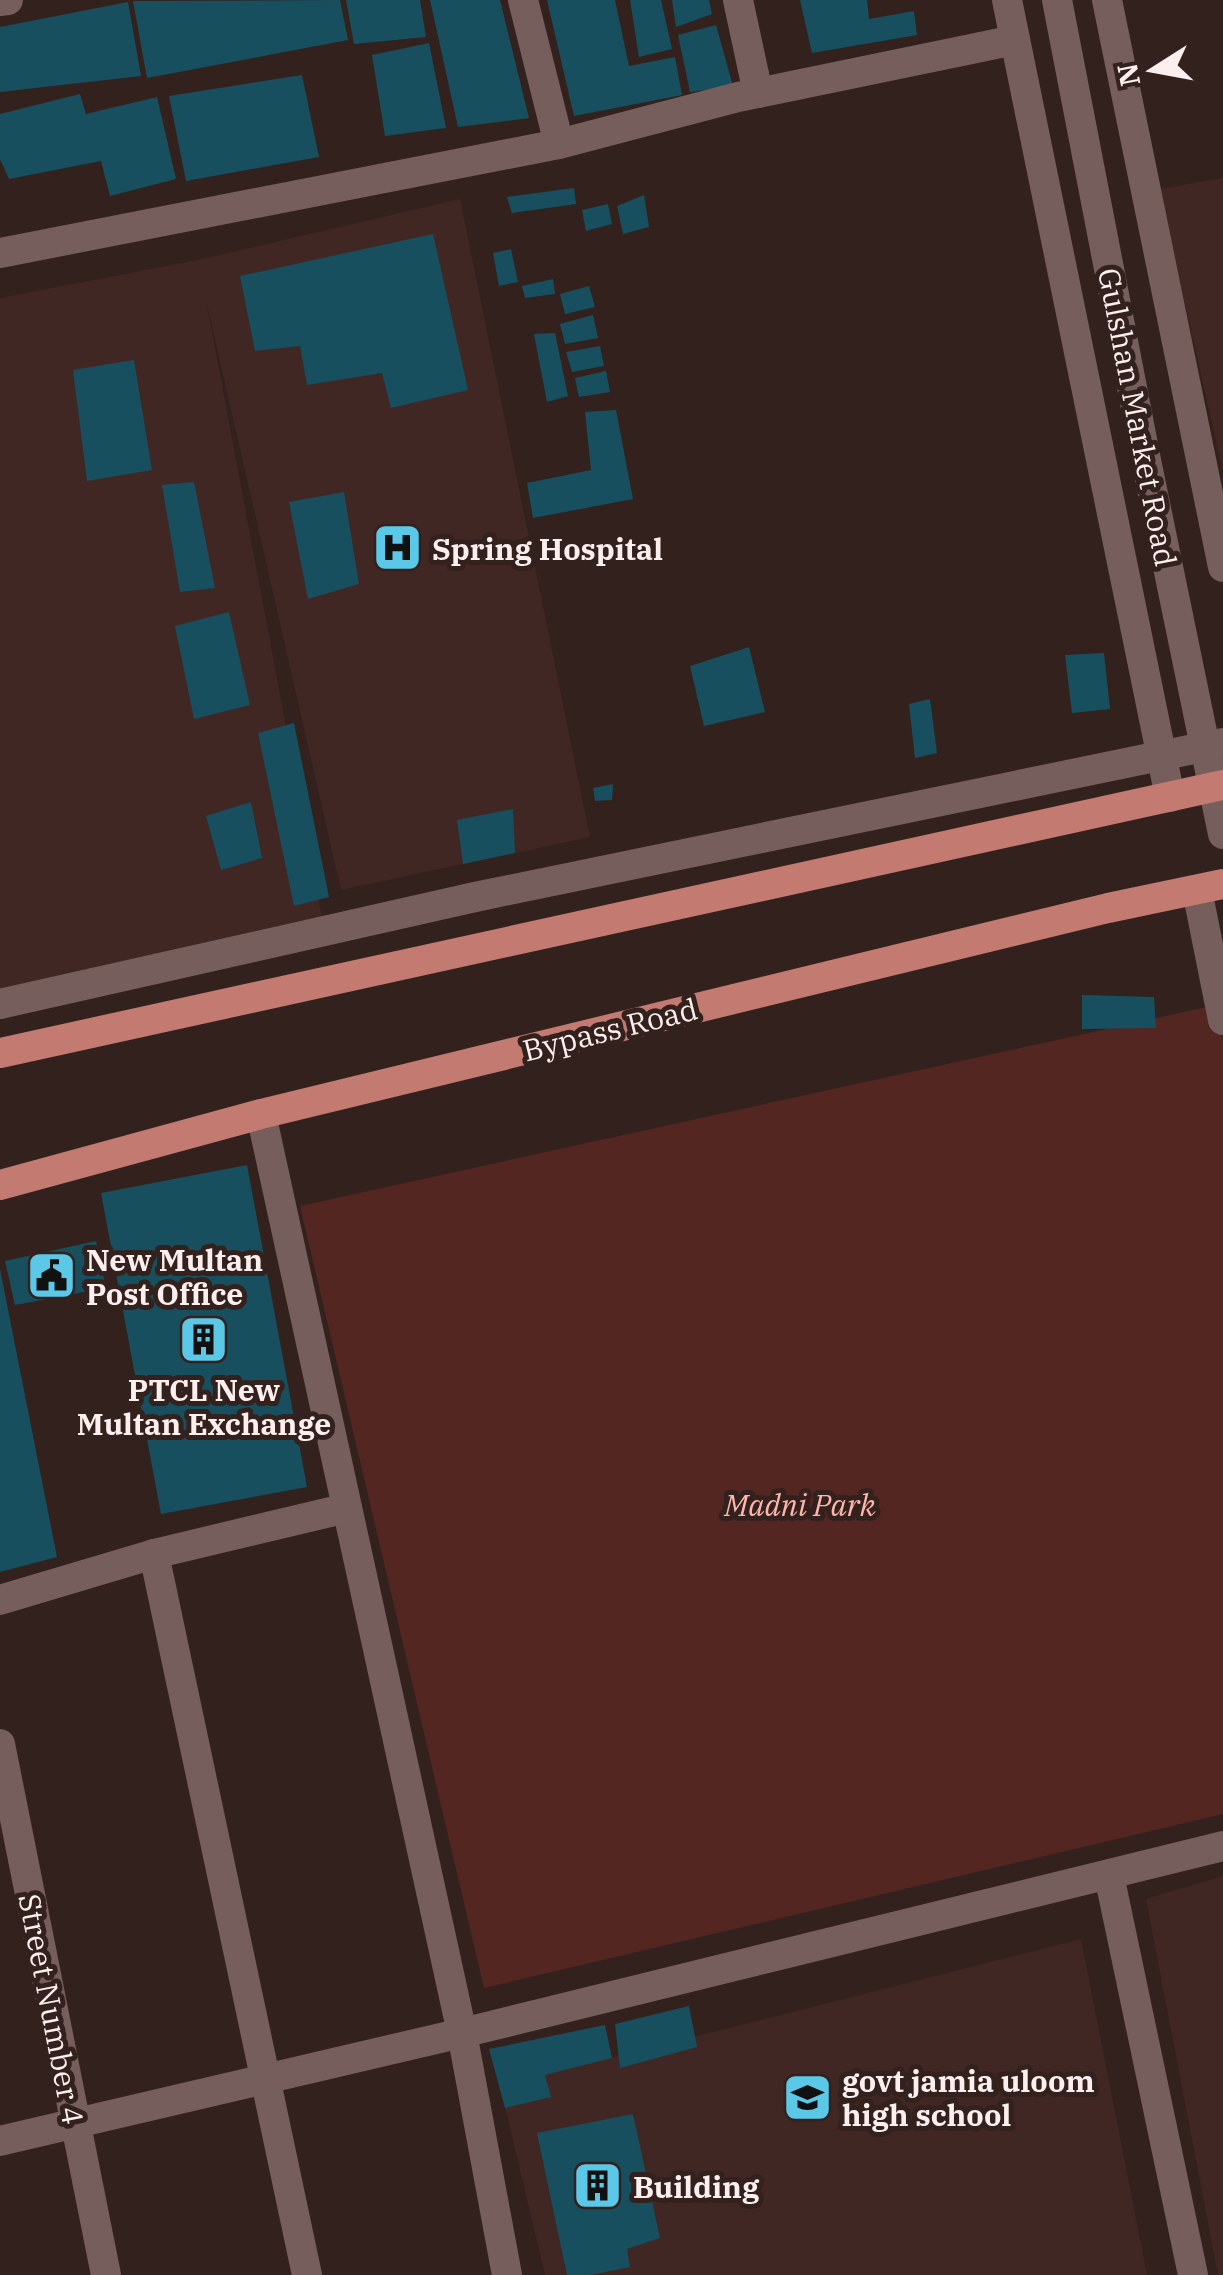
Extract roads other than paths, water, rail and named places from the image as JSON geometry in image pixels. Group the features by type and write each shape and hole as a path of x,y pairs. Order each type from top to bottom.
{"main road":[{"path":"0,1053 1223,785"},
{"name":"Bypass Road","path":"0,1185 261,1114 1108,908 1210,887"}],"street":[{"path":"0,2 8,0"},
{"path":"523,0 559,144"},
{"path":"738,0 758,93"},
{"name":"Gulshan Market Road","path":"1008,0 1170,797"},
{"name":"Gulshan Market Road","path":"1057,0 1223,834"},
{"name":"Gulshan Market Road","path":"1107,0 1223,567"},
{"path":"0,253 559,144 758,93 1015,40"},
{"path":"0,1004 475,897 1223,743"},
{"path":"778,836 784,880"},
{"path":"1210,887 1223,1020"},
{"path":"261,1114 462,2033 507,2275"},
{"path":"0,1600 154,1554 347,1508"},
{"path":"154,1554 307,2275"},
{"name":"Street Number 4","path":"0,1744 106,2275"},
{"path":"0,2141 462,2033 1223,1846"},
{"path":"1110,1874 1192,2275"}],"place":[{"name":"Spring Hospital","path":"397,548"},
{"name":"New Multan Post Office","path":"51,1276"},
{"name":"PTCL New Multan Exchange","path":"204,1340"},
{"name":"govt jamia uloom high school","path":"807,2097"},
{"name":"Building","path":"598,2186"}],"park label":[{"name":"Madni Park","path":"800,1504"}]}
